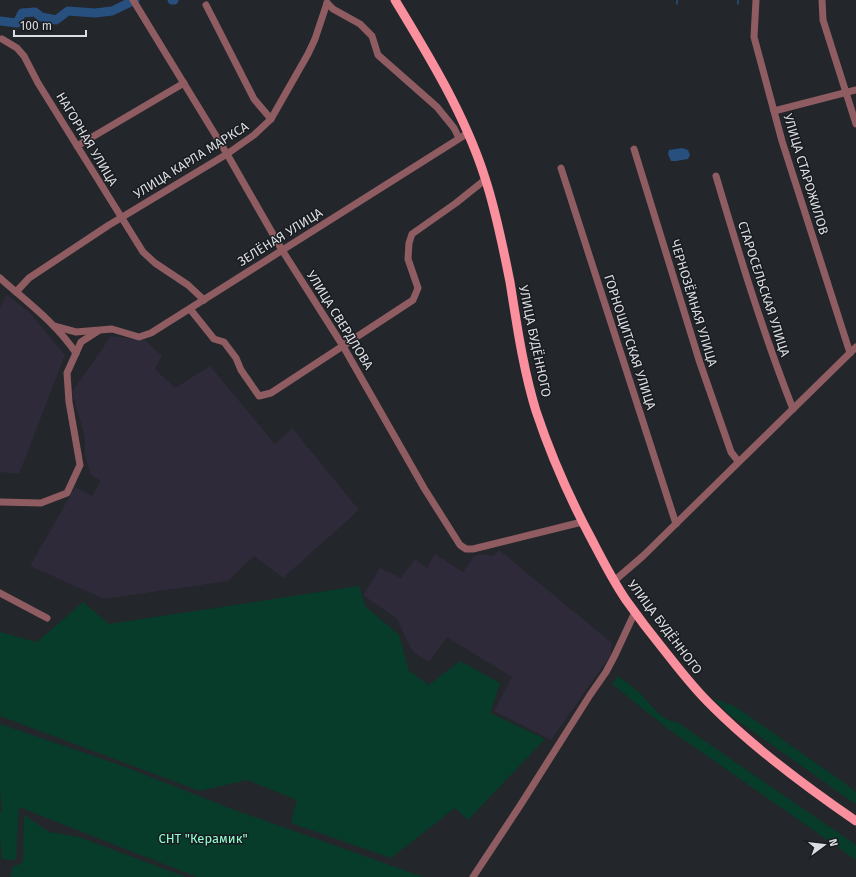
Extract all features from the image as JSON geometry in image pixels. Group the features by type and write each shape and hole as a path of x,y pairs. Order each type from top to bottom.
{"main road":[{"name":"УЛИЦА БУДЁННОГО","path":"395,0 446,90 468,133 486,179 503,250 520,347 533,399 566,489 614,581 634,612 675,664 698,691 731,724 790,773 856,821"}],"street":[{"name":"УЛИЦА СТАРОЖИЛОВ","path":"756,0 754,37 782,141 850,353"},
{"path":"822,0 823,20 856,124"},
{"path":"326,1 333,9 360,24 372,36 378,55 437,107 454,128 459,138"},
{"name":"УЛИЦА КАРЛА МАРКСА","path":"16,292 29,278 121,218 227,154 254,135 270,119 308,54 315,39 326,1"},
{"name":"УЛИЦА СВЕРДЛОВА","path":"134,3 227,154 282,250 343,346 424,488 463,548 473,549 582,522"},
{"path":"206,5 254,98 270,119"},
{"name":"НАГОРНАЯ УЛИЦА","path":"2,39 17,48 24,56 77,146 143,252 155,263 188,285 204,300"},
{"path":"77,146 184,83"},
{"path":"774,111 856,90"},
{"name":"ЗЕЛЁНАЯ УЛИЦА","path":"54,326 76,332 112,329 139,337 151,333 468,133"},
{"name":"ЧЕРНОЗЁМНАЯ УЛИЦА","path":"634,149 699,360 731,452 738,461"},
{"name":"ГОРНОЩИТСКАЯ УЛИЦА","path":"561,168 676,524"},
{"name":"СТАРОСЕЛЬСКАЯ УЛИЦА","path":"716,176 749,286 793,409"},
{"path":"190,309 214,338 224,342 236,358 241,370 259,396 271,393 413,300 418,288 408,259 409,244 412,234 456,203 486,179"},
{"path":"0,278 54,326 70,343 76,353"},
{"path":"0,502 40,503 67,493 80,465 67,373 81,342 98,331"},
{"path":"614,581 639,560 738,461 856,348"},
{"path":"0,593 47,618"},
{"path":"473,877 606,672 634,612"}],"shaded area":[{"path":"7,295 29,312 65,355 19,474 0,472 0,308"},
{"path":"111,336 145,340 162,356 155,369 175,388 210,366 275,444 292,428 359,510 283,578 254,556 228,581 104,599 30,566 75,487 92,496 101,481 91,475 85,456 85,437 72,392"},
{"path":"499,550 612,643 610,656 551,740 494,711 512,677 447,637 429,662 413,652 397,619 363,595 380,568 401,578 415,559 427,568 435,554 463,572 474,556 483,554 493,556"}],"green space":[{"path":"359,586 365,606 399,635 409,671 429,685 460,661 500,683 490,713 545,739 468,820 455,808 391,858 291,823 297,800 247,780 200,791 0,716 0,632 37,642 83,602 109,624"},
{"path":"618,676 641,694 666,719 677,722 856,845 856,860 667,728 612,684"},
{"path":"713,698 736,707 843,782 856,792 855,804 730,715"},
{"name":"СНТ \"Керамик\"","path":"0,724 120,765 232,809 423,877 197,877 19,807 16,860 2,859 0,838 0,813 2,812 0,788"},
{"path":"24,815 49,832 79,837 186,877 11,877 12,868 23,862"}],"water":[{"path":"682,148 688,150 690,155 688,159 671,161 668,154 669,150"}],"waterway":[{"path":"0,21 17,23 22,13 35,12 41,17 56,20 68,11 95,13 112,11 135,0"}]}
